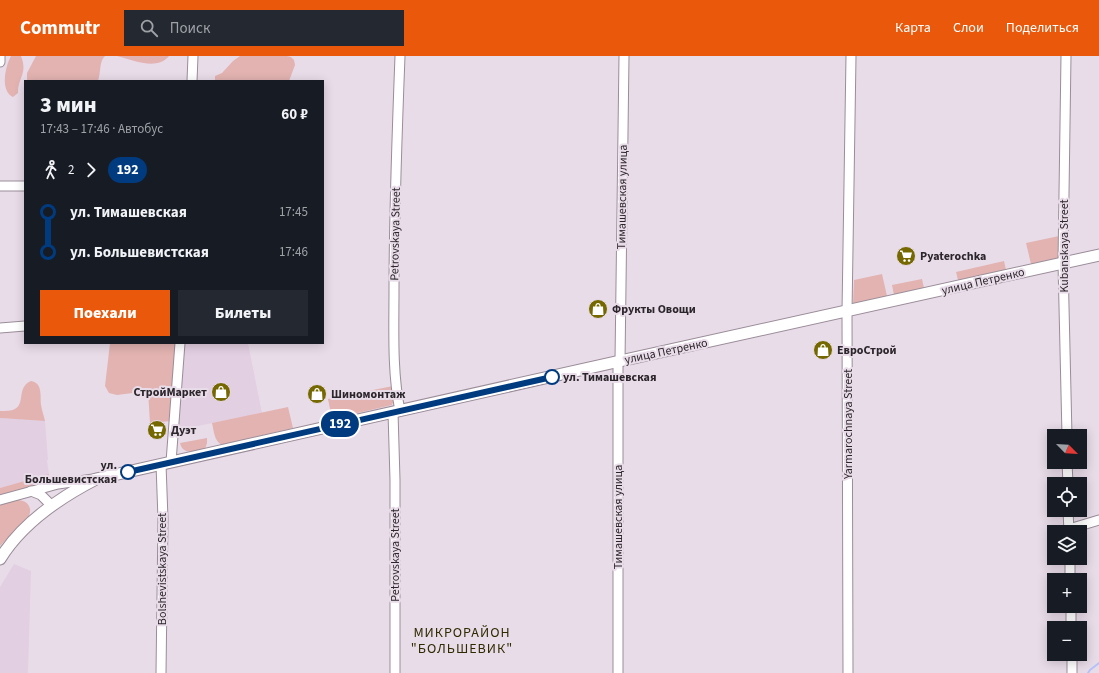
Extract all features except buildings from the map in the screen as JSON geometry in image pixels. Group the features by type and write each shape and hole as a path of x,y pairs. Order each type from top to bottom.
{"main road":[{"name":"улица Петренко","path":"96,479 1099,255"},
{"path":"0,559 22,531 52,506 96,479"}],"street":[{"path":"0,56 0,62"},
{"path":"192,80 193,56"},
{"name":"Petrovskaya Street","path":"395,673 396,392 394,360 394,258 400,56"},
{"name":"Тимашевская улица","path":"618,673 619,361 624,56"},
{"name":"Yarmarochnaya Street","path":"848,673 847,312 851,56"},
{"name":"Kubanskaya Street","path":"1066,56 1063,264 1067,429"},
{"path":"0,186 24,186"},
{"path":"0,328 24,326"},
{"name":"Bolshevistskaya Street","path":"161,673 163,519 166,463 180,344"},
{"name":"улица Петренко","path":"0,500 68,482 96,479"},
{"path":"31,491 41,495 52,506"},
{"path":"1084,525 1099,520"},
{"path":"1072,661 1072,673"}],"shaded area":[{"path":"11,56 21,56 23,62 23,71 18,93 13,97 6,90 5,84 7,66"},
{"path":"36,56 105,56 101,64 98,80 27,80 27,73"},
{"path":"117,56 169,56 158,63 151,64 137,62"},
{"path":"240,56 287,56 294,60 295,65 289,80 215,80 215,76 222,73"},
{"path":"1059,236 1059,258 1031,264 1026,243"},
{"path":"1004,261 1006,270 958,280 956,272"},
{"path":"882,274 887,296 853,304 854,280"},
{"path":"922,279 924,288 894,295 892,285"},
{"path":"110,344 177,344 171,421 150,423 148,391 117,395 109,393 105,386"},
{"path":"185,344 248,344 262,413 178,430"},
{"path":"31,381 35,382 39,387 45,421 0,418 0,411 10,411 16,408 21,400 23,389"},
{"path":"393,386 394,400 392,405 332,419 328,399"},
{"path":"288,407 293,428 222,445 217,441 212,423"},
{"path":"0,418 45,421 49,474 0,488"},
{"path":"207,438 205,449 198,451 190,452 184,450 180,443"},
{"path":"49,474 48,482 0,496 0,488"},
{"path":"15,500 28,504 30,509 29,516 0,546 0,504"},
{"path":"14,564 31,571 28,673 0,673 0,587"}],"waterway":[{"path":"1088,673 1099,663"}],"bus line":[{"name":"192","path":"128,472 552,377"}],"place":[{"name":"Pyaterochka","path":"906,256"},
{"name":"Фрукты Овощи","path":"598,309"},
{"name":"ЕвроСтрой","path":"823,350"},
{"name":"ул. Тимашевская","path":"552,377"},
{"name":"СтройМаркет","path":"221,392"},
{"name":"Шиномонтаж","path":"317,394"},
{"name":"Дуэт","path":"157,430"},
{"name":"ул. Большевистская","path":"128,472"}],"district":[{"name":"МИКРОРАЙОН \"БОЛЬШЕВИК\"","path":"462,640"}]}
